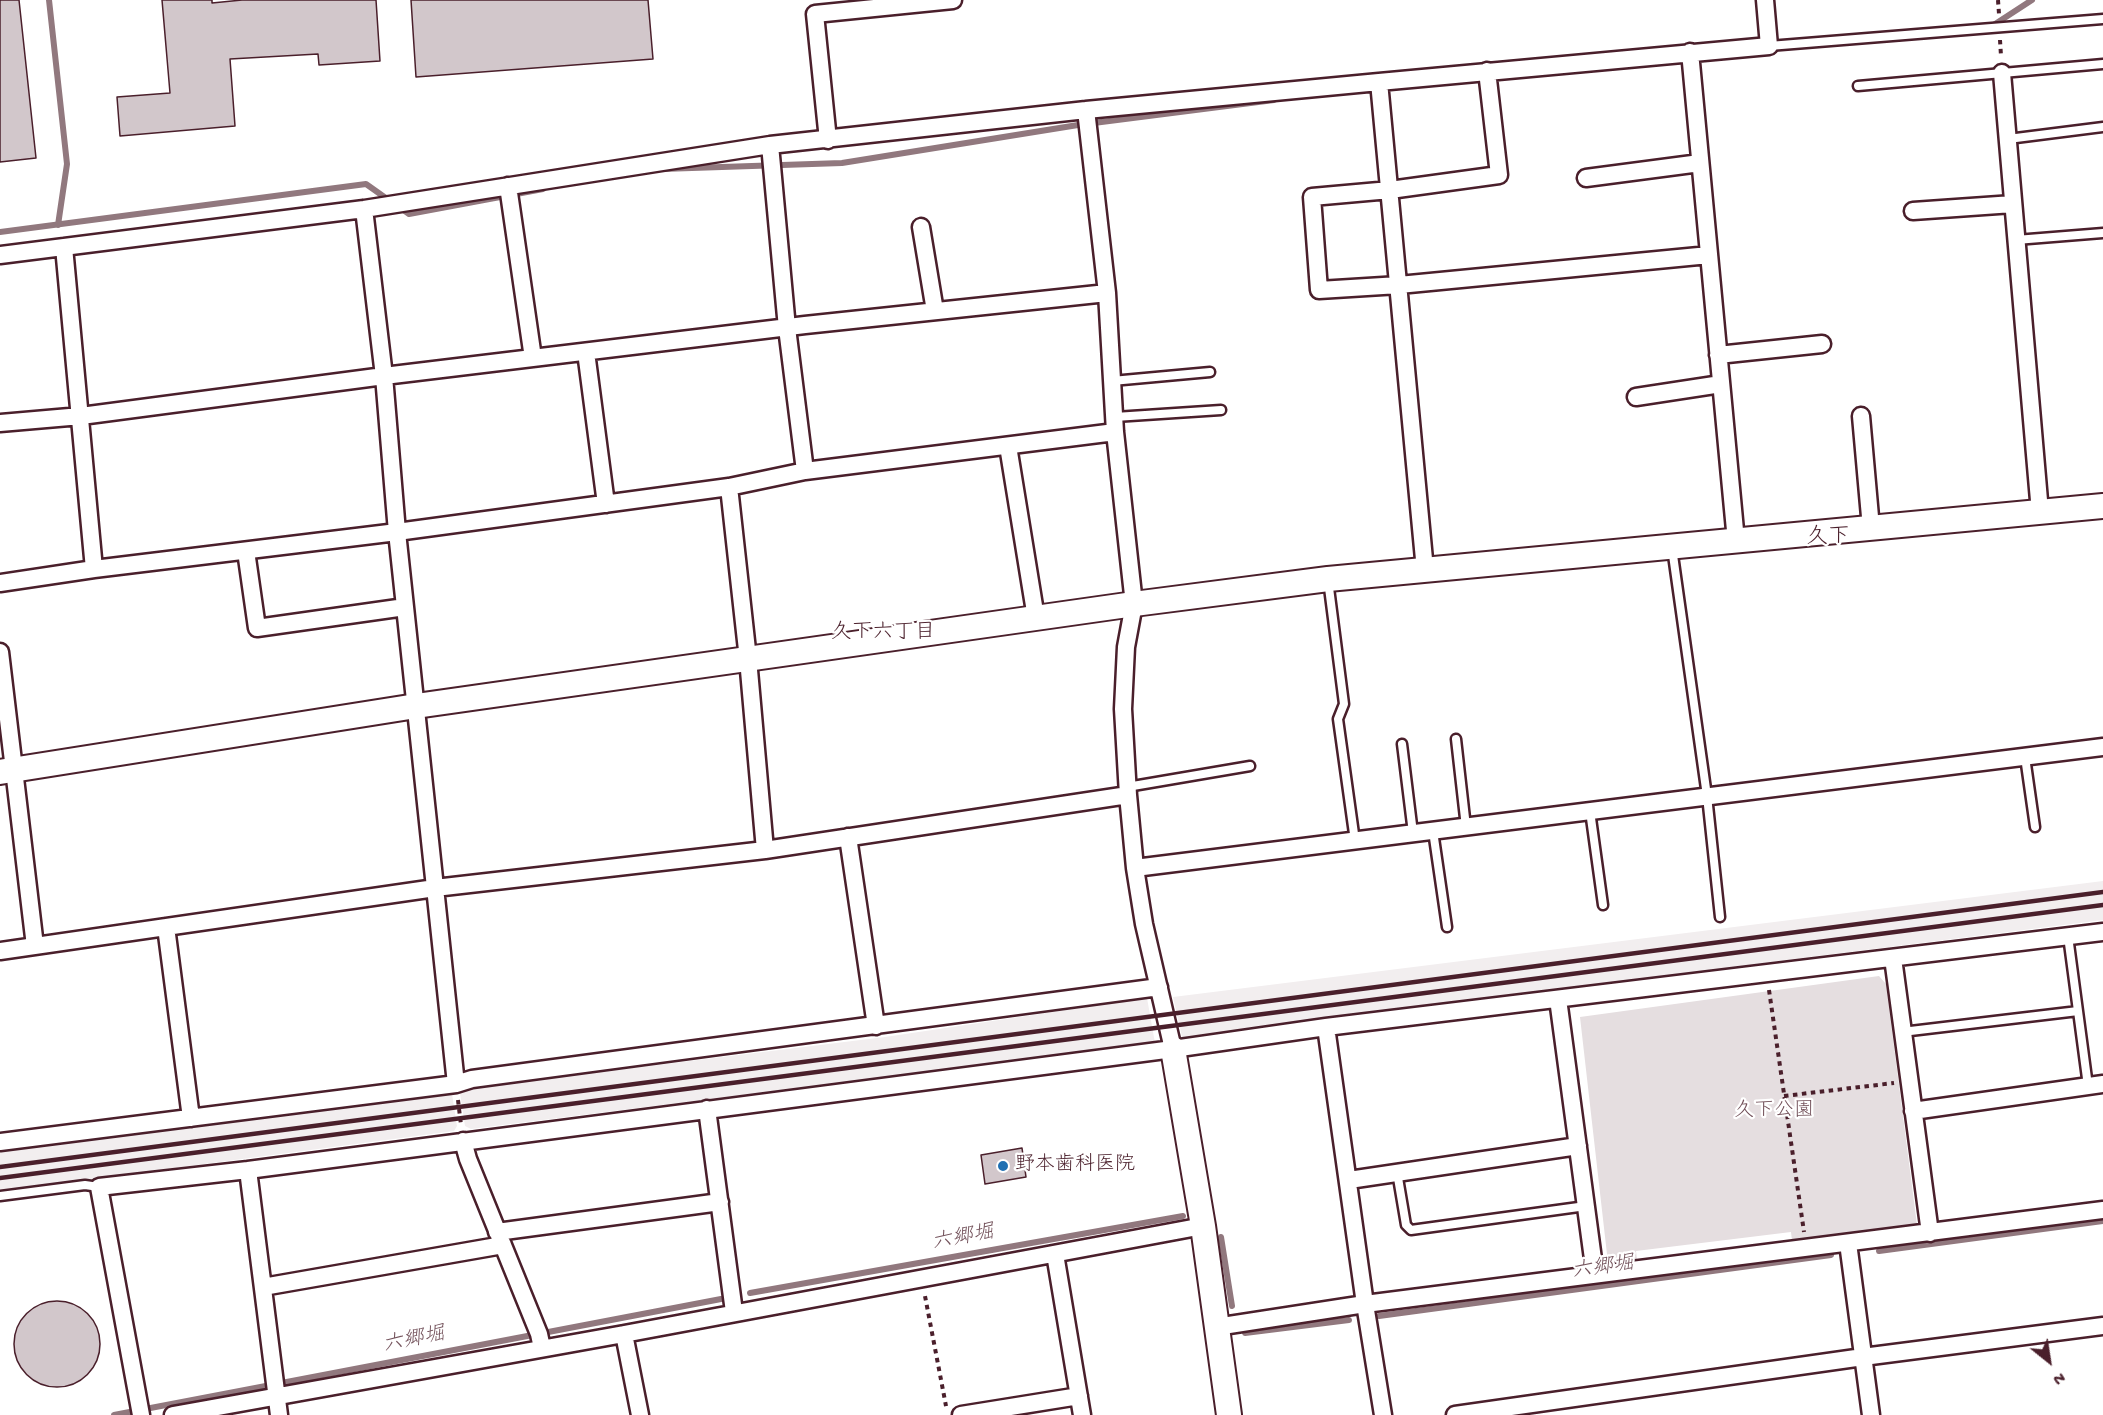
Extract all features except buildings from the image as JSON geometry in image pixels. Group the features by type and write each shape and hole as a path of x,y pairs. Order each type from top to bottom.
{"street":[{"path":"828,140 815,14 953,0"},
{"path":"0,255 363,209 770,145 1487,71 1769,46 1765,0"},
{"path":"1690,52 1736,541"},
{"path":"1487,71 1499,175 1390,190 1312,197 1319,290 1398,285 1709,255"},
{"path":"2002,73 2040,512"},
{"path":"1379,82 1425,570"},
{"path":"1086,111 1107,293 1115,425 1134,604 1126,647 1123,709 1135,868 1144,924 1173,1049 1203,1226 1229,1415"},
{"path":"770,145 787,328 805,471"},
{"path":"1586,178 1700,163"},
{"path":"508,186 532,358"},
{"path":"1913,211 2013,204"},
{"path":"363,209 384,376 397,532 456,1089"},
{"path":"921,227 935,311"},
{"path":"64,247 94,569"},
{"path":"0,423 81,416 384,376 787,328 1107,293"},
{"path":"1718,355 1822,344"},
{"path":"586,352 606,504"},
{"path":"1636,397 1721,384"},
{"path":"1861,416 1871,528"},
{"path":"0,583 729,488 805,471 1008,446 1115,425"},
{"path":"1008,446 1036,618"},
{"path":"729,488 748,659 765,850"},
{"path":"7,770 416,706 1134,604 1328,579 2103,506"},
{"path":"246,551 257,628 405,607"},
{"path":"0,652 7,770 35,946"},
{"path":"1135,868 2103,747"},
{"path":"0,951 435,888 765,850 1128,791"},
{"path":"848,837 876,1026"},
{"path":"166,927 191,1118"},
{"path":"141,1415 99,1187 248,1170 463,1135 707,1109 1326,1027 2103,932"},
{"path":"1893,958 1930,1233"},
{"path":"0,1142 456,1089 472,1079 1159,987"},
{"path":"1558,999 1595,1274"},
{"path":"1326,1027 1383,1415"},
{"path":"1913,1111 2096,1085"},
{"path":"707,1109 734,1312"},
{"path":"463,1135 468,1160 539,1334 542,1348"},
{"path":"1349,1180 1578,1146"},
{"path":"248,1170 279,1415"},
{"path":"263,1287 500,1238 720,1202"},
{"path":"1216,1326 1365,1304 2103,1210"},
{"path":"173,1415 1203,1226"},
{"path":"1848,1243 1870,1415"},
{"path":"1055,1254 1082,1415"},
{"path":"1455,1415 1863,1357 2103,1326"},
{"path":"624,1334 640,1415"},
{"path":"954,1411 1079,1396"}],"lane":[{"path":"1769,46 2103,19"},
{"path":"1858,86 2103,64"},
{"path":"2008,139 2103,127"},
{"path":"2016,240 2103,233"},
{"path":"1112,381 1210,372"},
{"path":"1115,425 1221,410"},
{"path":"1671,547 1707,796 1720,916"},
{"path":"1328,579 1344,705 1338,719 1355,841"},
{"path":"1456,739 1466,827"},
{"path":"1402,744 1413,833"},
{"path":"2025,757 2035,827"},
{"path":"1128,791 1250,766"},
{"path":"1590,812 1603,904"},
{"path":"1433,831 1447,927"},
{"path":"2068,936 2078,1011 2096,1085"},
{"path":"1902,1032 2078,1011"},
{"path":"1397,1172 1406,1225 1410,1230 1586,1206"},
{"path":"0,1196 85,1185 99,1187"}],"path":[{"path":"1767,986 1805,1239"},
{"path":"1784,1095 1883,1084"},
{"path":"456,1089 463,1135"},
{"path":"924,1289 954,1411"}],"shaded area":[{"path":"2103,881 2103,920 1183,1041 1173,997"},
{"path":"1147,998 1155,1043 471,1129 465,1126 460,1093 462,1089 885,1037"},
{"path":"447,1088 452,1094 457,1126 454,1131 0,1191 0,1152 202,1126"}],"green space":[{"name":"久下公園","path":"1879,976 1886,984 1917,1225 1792,1241 1791,1232 1636,1251 1637,1260 1608,1263 1580,1017"}],"waterway":[{"path":"49,0 67,164 58,225"},
{"path":"1989,28 2032,0"},
{"path":"662,169 842,163 1078,125 1274,100"},
{"path":"0,232 366,184 390,201"},
{"path":"398,206 409,214 543,189"},
{"name":"六郷堀","path":"750,1293 1183,1216"},
{"name":"六郷堀","path":"1879,1251 2103,1221"},
{"name":"六郷堀","path":"1221,1237 1232,1306"},
{"name":"六郷堀","path":"1379,1316 1831,1255"},
{"name":"六郷堀","path":"114,1415 721,1299"},
{"name":"六郷堀","path":"1245,1333 1349,1320"}],"railway":[{"path":"0,1167 2103,892"},
{"path":"0,1178 2103,905"}],"place":[{"name":"野本歯科医院","path":"1003,1166"}],"district":[{"name":"久下","path":"1828,539"},
{"name":"久下六丁目","path":"883,634"}]}
